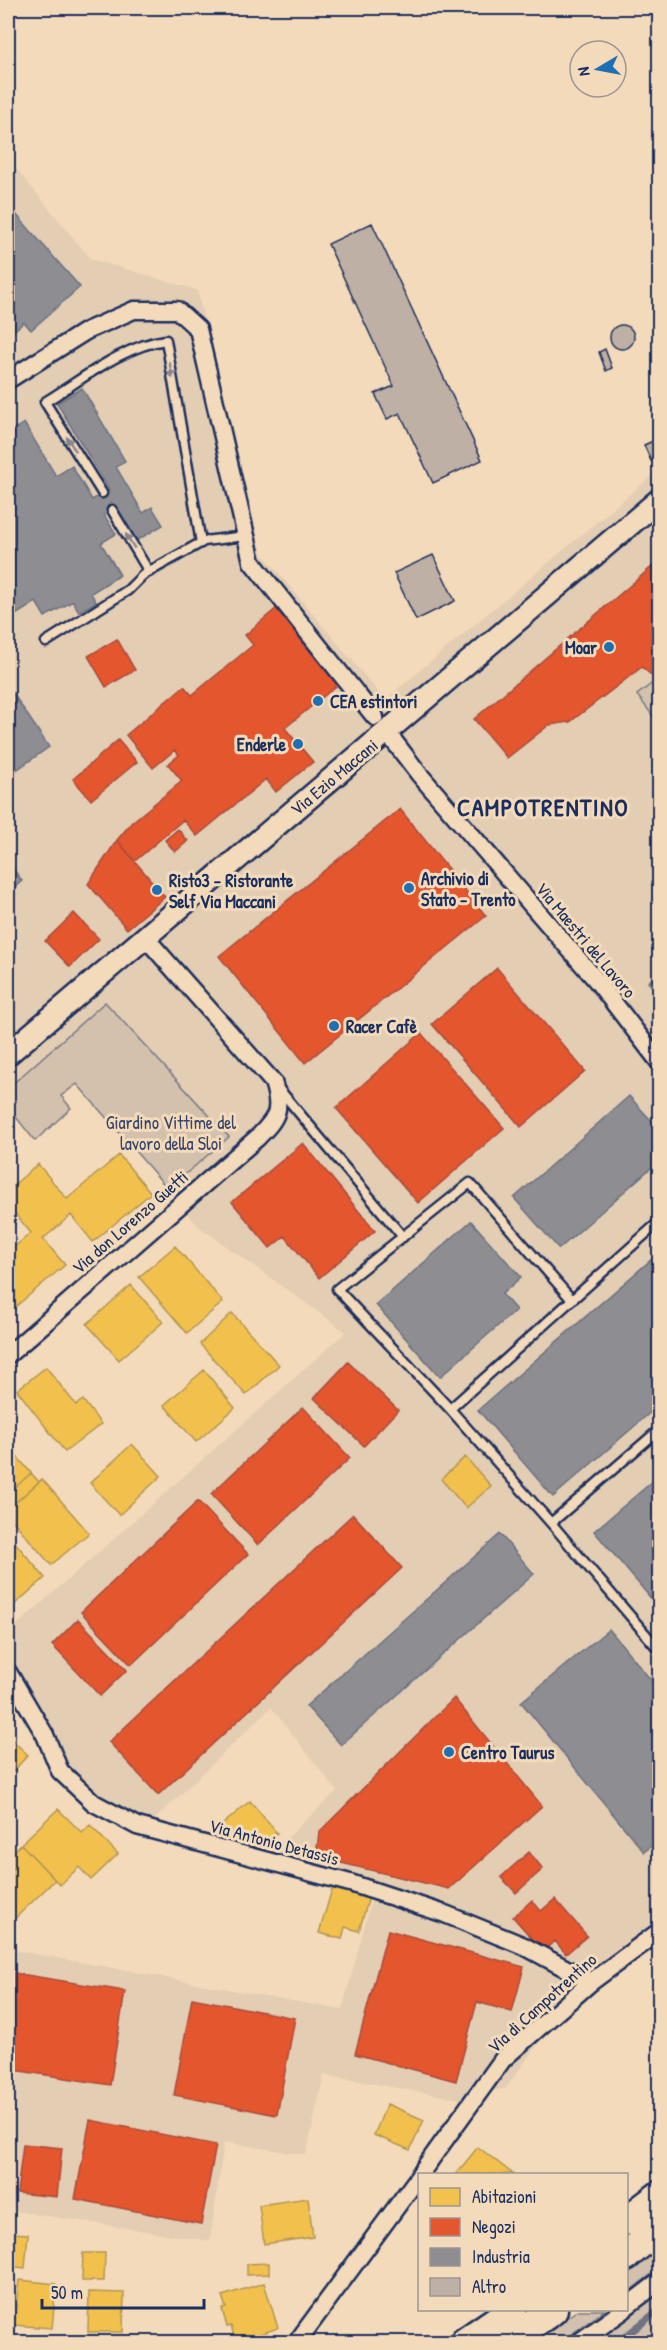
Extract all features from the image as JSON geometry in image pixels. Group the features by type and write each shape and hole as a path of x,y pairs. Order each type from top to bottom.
{"highway":[{"path":"628,2220 660,2195"},
{"path":"628,2255 660,2227"},
{"path":"465,2343 511,2311"},
{"path":"506,2343 552,2311"}],"street":[{"name":"Via Ezio Maccani","path":"8,380 86,331 134,310 177,310 198,329 252,562 381,725"},
{"name":"Via Ezio Maccani","path":"8,1054 145,937 381,725 660,499"},
{"name":"Via Maestri del Lavoro","path":"381,725 419,774 597,981 660,1063"},
{"path":"145,937 273,1082"},
{"name":"Via don Lorenzo Guetti","path":"8,1355 272,1122 279,1102 273,1082"},
{"name":"Via Antonio Detassis","path":"8,1672 45,1735 60,1771 94,1803 137,1826 350,1883 445,1914 524,1946 591,1982"},
{"name":"Via di Campotrentino","path":"421,2173 503,2059 591,1982 660,1931"},
{"name":"Via di Campotrentino","path":"297,2343 418,2178"},
{"path":"628,2306 660,2281"},
{"path":"579,2343 621,2311"}],"lane":[{"path":"102,493 45,402 126,353 148,342 166,340 201,543"},
{"path":"112,510 149,572"},
{"path":"46,642 128,590 149,572 201,543 246,536"},
{"path":"273,1082 403,1237"},
{"path":"572,1300 470,1183 337,1289 450,1409 660,1651"},
{"path":"450,1409 660,1221"},
{"path":"551,1523 660,1429"}],"shaded area":[{"path":"8,159 91,259 197,290 262,553 385,700 660,469 659,1941 556,2019 506,2088 460,2099 324,2075 306,2155 224,2142 210,2241 9,2210 8,2224 8,1949 342,2010 376,1883 269,1855 337,1791 271,1707 151,1823 98,1798 61,1758 8,1654 8,1633 346,1332 198,1226 168,1189 228,1137 105,1002 8,1088"}],"green space":[{"path":"659,678 659,724 637,695"},
{"name":"Giardino Vittime del lavoro della Sloi","path":"105,1002 229,1137 168,1189 77,1084 61,1096 71,1108 35,1141 8,1107 8,1088"},
{"path":"659,2246 659,2268 628,2292 628,2270"},
{"path":"659,2292 659,2342 593,2342"},
{"path":"577,2311 604,2311 560,2342 531,2342"}],"building: Abitazioni":[{"path":"119,1155 151,1193 93,1242 71,1215 43,1239 65,1265 8,1313 8,1252 31,1233 8,1205 8,1190 38,1164 67,1199"},
{"path":"175,1246 223,1302 187,1333 139,1277"},
{"path":"131,1285 163,1322 119,1360 87,1324"},
{"path":"232,1313 279,1365 246,1395 200,1344"},
{"path":"46,1367 76,1405 83,1400 101,1424 65,1452 17,1390"},
{"path":"204,1370 235,1408 196,1442 164,1405"},
{"path":"132,1444 161,1476 119,1515 90,1483"},
{"path":"8,1446 31,1473 8,1494"},
{"path":"465,1457 491,1486 466,1508 441,1479"},
{"path":"31,1473 39,1482 15,1503 8,1494"},
{"path":"42,1479 89,1533 51,1565 8,1515 8,1509"},
{"path":"13,1540 45,1578 8,1610 8,1545"},
{"path":"8,1736 28,1755 8,1777"},
{"path":"250,1801 277,1833 250,1853 242,1849 222,1825"},
{"path":"58,1809 82,1833 90,1825 118,1854 91,1880 79,1867 60,1885 21,1844"},
{"path":"21,1844 55,1880 8,1925 8,1873 13,1868 8,1862 8,1857"},
{"path":"333,1886 369,1897 359,1931 345,1927 342,1939 319,1933"},
{"path":"387,2104 424,2120 410,2150 374,2135"},
{"path":"478,2147 512,2173 457,2173"},
{"path":"308,2198 313,2237 264,2244 259,2205"},
{"path":"11,2233 28,2234 25,2268 8,2266"},
{"path":"83,2253 105,2253 104,2281 82,2281"},
{"path":"269,2263 269,2274 247,2275 247,2264"},
{"path":"19,2280 56,2284 52,2328 14,2325"},
{"path":"264,2283 278,2328 236,2342 231,2326 227,2327 222,2309 226,2308 222,2296"},
{"path":"89,2292 124,2293 123,2332 88,2332"}],"building: Negozi":[{"name":"Moar","path":"660,560 660,671 653,677 642,667 570,722 549,725 507,758 474,719"},
{"path":"278,607 340,683 285,728 313,762 276,792 266,779 197,836 183,820 135,861 117,840 132,822 182,781 168,764 179,755 175,750 153,768 126,735 184,686 192,695 253,645 245,635"},
{"path":"117,639 135,670 106,687 88,656"},
{"path":"118,740 137,762 91,800 73,779"},
{"path":"400,809 486,916 305,1063 219,956"},
{"path":"178,829 188,841 175,852 165,840"},
{"path":"117,840 165,897 127,929 88,884"},
{"path":"74,913 99,939 70,967 45,941"},
{"path":"497,968 585,1071 521,1127 432,1024"},
{"path":"421,1033 504,1128 418,1203 336,1108"},
{"path":"303,1143 375,1231 319,1278 285,1236 270,1248 232,1202"},
{"path":"348,1362 398,1410 364,1446 314,1398"},
{"path":"303,1407 350,1458 258,1545 211,1494"},
{"path":"198,1501 248,1554 131,1665 81,1612"},
{"path":"353,1514 402,1568 158,1795 109,1742"},
{"path":"78,1619 127,1670 100,1696 52,1645"},
{"name":"Centro Taurus","path":"454,1698 542,1806 449,1889 316,1857 319,1832"},
{"path":"529,1852 543,1869 516,1893 501,1877"},
{"path":"555,1899 587,1936 566,1954 555,1941 543,1951 513,1917 532,1900 541,1911"},
{"path":"388,1930 524,1967 512,2012 477,2002 456,2081 355,2054"},
{"path":"8,1972 125,1991 110,2085 8,2069"},
{"path":"192,1998 295,2018 277,2115 174,2095"},
{"path":"90,2120 216,2145 201,2224 75,2199"},
{"path":"23,2144 62,2148 57,2197 17,2193"}],"building: Industria":[{"path":"8,205 80,287 31,330 24,322 8,336"},
{"path":"82,388 125,461 116,467 143,513 152,507 163,525 136,541 117,507 104,515 116,534 101,543 120,575 91,593 96,602 79,612 73,601 45,617 36,602 8,620 8,433 24,423 56,476 72,466 92,500 109,490 57,403"},
{"path":"8,686 49,747 8,776"},
{"path":"8,862 22,881 8,893"},
{"path":"660,972 660,995 648,982"},
{"path":"629,1096 660,1130 660,1160 559,1249 514,1198"},
{"path":"471,1221 521,1277 502,1294 516,1310 440,1377 376,1305"},
{"path":"660,1252 660,1404 553,1497 478,1410"},
{"path":"660,1475 660,1609 594,1531"},
{"path":"500,1534 534,1574 341,1745 306,1706"},
{"path":"609,1629 660,1691 660,1839 644,1852 521,1702"}],"building: Altro":[{"path":"372,223 482,460 433,483 400,413 387,419 375,394 394,386 328,244"},
{"path":"622,325 631,328 634,337 631,346 622,349 613,346 610,337 613,328"},
{"path":"605,349 612,368 606,371 599,352"},
{"path":"660,438 660,458 651,461 644,445"},
{"path":"433,555 455,601 416,620 394,573"}],"waterway":[{"path":"618,2342 660,2309"}],"place":[{"name":"Moar","path":"609,647"},
{"name":"CEA estintori","path":"318,701"},
{"name":"Enderle","path":"298,744"},
{"name":"Archivio di Stato - Trento","path":"409,888"},
{"name":"Risto3 - Ristorante Self Via Maccani","path":"157,890"},
{"name":"Racer Cafè","path":"334,1026"},
{"name":"Centro Taurus","path":"449,1752"}],"district":[{"name":"CAMPOTRENTINO","path":"543,807"}]}
